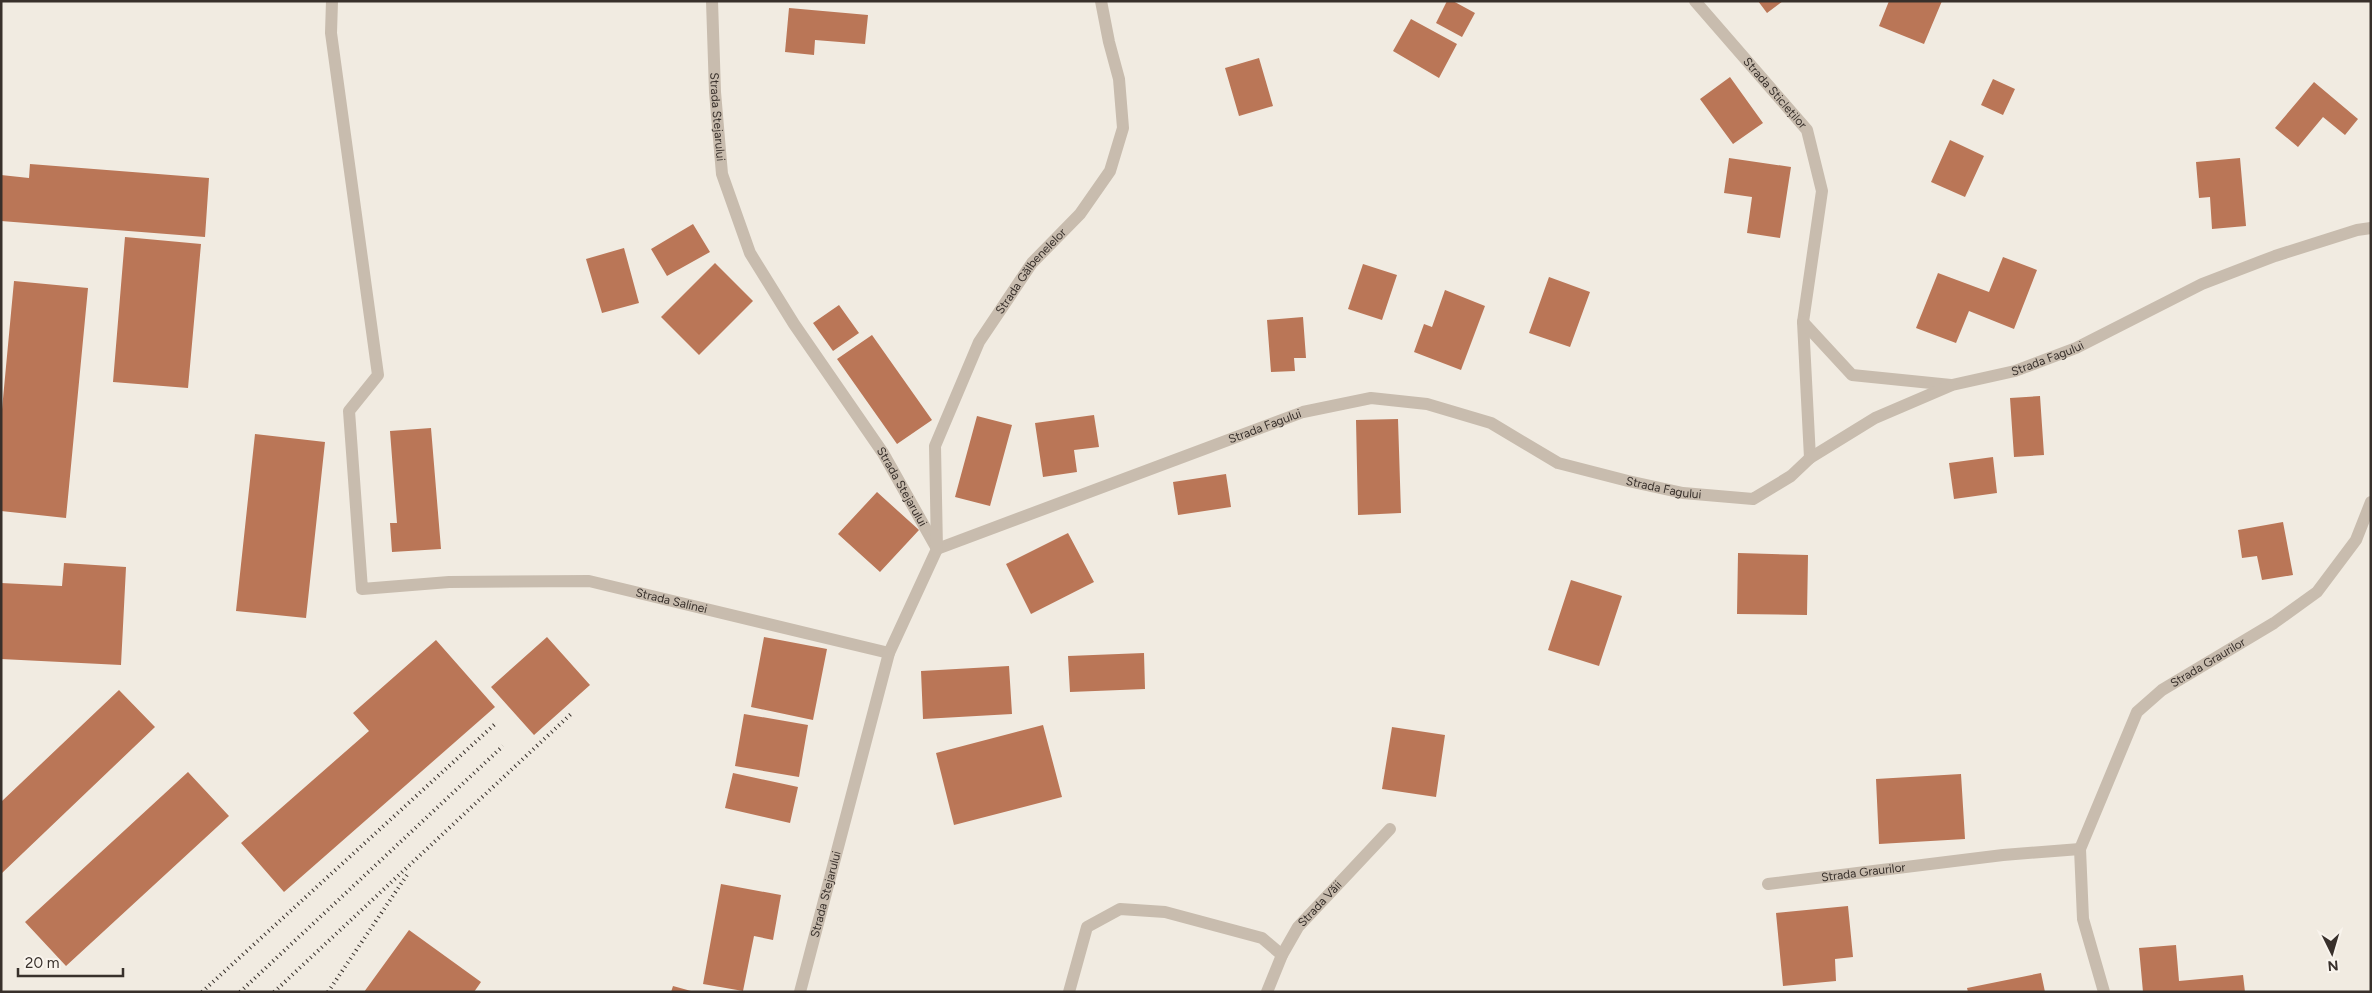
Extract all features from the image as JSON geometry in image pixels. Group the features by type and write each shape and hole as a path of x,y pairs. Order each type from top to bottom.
{"street":[{"name":"Strada Salinei","path":"332,1 331,34 378,376 348,411 362,590 449,582 589,581 889,653"},
{"name":"Strada Stejarului","path":"712,1 715,92 722,174 750,253 794,324 883,452 938,549 889,653 800,992"},
{"name":"Strada Gălbenelelor","path":"938,549 935,446 979,342 1032,263 1080,214 1110,171 1113,163 1123,128 1119,79 1101,1"},
{"name":"Strada Sticleților","path":"1695,1 1807,130 1822,191 1803,322 1810,458"},
{"name":"Strada Fagului","path":"938,549 1303,412 1371,398 1427,404 1491,423 1558,462 1683,493 1754,499 1791,476 1810,458 1875,418 1952,385 2014,370 2076,348 2202,284 2275,256 2357,230 2371,228"},
{"path":"1803,322 1852,375 1952,385"},
{"name":"Strada Graurilor","path":"2104,992 2083,918 2080,849 2137,712 2162,690 2274,623 2317,592 2356,540 2371,502"},
{"name":"Strada Văii","path":"1267,992 1282,955 1298,927 1390,829"},
{"name":"Strada Graurilor","path":"1768,884 2003,855 2080,849"},
{"path":"1069,992 1087,927 1120,909 1165,912 1262,938 1282,955"}],"building":[{"path":"1447,1 1453,1 1475,13 1462,37 1436,23"},
{"path":"1758,1 1783,1 1767,13"},
{"path":"1889,1 1942,1 1924,44 1879,26"},
{"path":"789,8 868,15 865,44 815,40 814,55 785,52"},
{"path":"1411,19 1457,44 1439,78 1393,51"},
{"path":"1259,58 1273,106 1239,116 1225,68"},
{"path":"1730,77 1763,123 1733,144 1700,99"},
{"path":"1993,79 2015,89 2003,115 1981,105"},
{"path":"2314,82 2358,119 2345,135 2323,117 2298,147 2275,128"},
{"path":"1950,140 1984,156 1965,197 1931,182"},
{"path":"1729,158 1791,167 1780,238 1747,233 1752,197 1724,193"},
{"path":"2240,158 2246,226 2212,229 2210,197 2199,198 2196,162"},
{"path":"30,164 209,178 205,237 1,221 1,175 29,178"},
{"path":"693,224 710,252 667,276 651,249"},
{"path":"125,237 201,244 188,388 113,382"},
{"path":"624,248 639,303 602,313 586,259"},
{"path":"2003,257 2037,270 2014,329 1969,311 1956,343 1916,328 1938,273 1989,292"},
{"path":"715,263 753,301 699,355 661,317"},
{"path":"1363,264 1397,275 1382,320 1348,309"},
{"path":"1549,277 1590,292 1570,347 1529,333"},
{"path":"14,281 88,288 66,518 1,511 1,420"},
{"path":"1445,290 1485,306 1461,370 1414,352 1424,324 1432,327"},
{"path":"839,305 859,333 833,351 813,323"},
{"path":"1303,317 1306,358 1294,358 1295,371 1271,372 1267,320"},
{"path":"872,335 932,420 897,444 837,359"},
{"path":"2040,396 2044,455 2014,457 2010,398"},
{"path":"1094,415 1099,447 1074,450 1077,472 1043,477 1035,423"},
{"path":"977,416 1012,425 990,506 955,497"},
{"path":"1398,419 1401,513 1358,515 1356,420"},
{"path":"431,428 441,549 392,552 390,523 397,523 390,431"},
{"path":"255,434 325,442 306,618 236,611"},
{"path":"1993,457 1997,493 1954,499 1949,463"},
{"path":"1226,474 1231,507 1178,515 1173,482"},
{"path":"877,492 919,530 880,572 838,534"},
{"path":"2283,522 2293,575 2262,580 2257,556 2242,558 2238,530"},
{"path":"1068,533 1094,582 1031,614 1006,564"},
{"path":"1738,553 1808,555 1807,615 1737,614"},
{"path":"64,563 126,567 121,665 1,659 1,583 62,586"},
{"path":"1571,580 1622,596 1599,666 1548,650"},
{"path":"547,637 590,685 534,735 491,687"},
{"path":"764,637 827,649 813,720 751,707"},
{"path":"436,640 495,707 284,892 241,843 369,731 353,713"},
{"path":"1144,653 1145,689 1070,692 1068,656"},
{"path":"1009,666 1012,714 923,719 921,671"},
{"path":"119,690 155,727 1,874 1,802"},
{"path":"744,714 808,725 799,777 735,766"},
{"path":"1043,725 1062,797 954,825 936,753"},
{"path":"1392,727 1445,735 1436,797 1382,789"},
{"path":"188,772 229,816 66,966 25,922"},
{"path":"733,773 798,787 790,823 725,808"},
{"path":"1961,774 1965,839 1879,844 1876,779"},
{"path":"721,884 781,895 773,940 754,936 743,991 703,984"},
{"path":"1848,906 1853,957 1835,959 1836,981 1783,986 1776,913"},
{"path":"409,930 481,982 474,992 364,992"},
{"path":"2176,945 2179,981 2243,975 2245,992 2143,992 2139,948"},
{"path":"2041,973 2045,992 1968,992 1967,988"},
{"path":"673,986 691,991 691,992 671,992"}],"railway":[{"path":"274,992 572,713"},
{"path":"202,992 495,724"},
{"path":"240,992 503,746"},
{"path":"328,992 409,872"}]}
